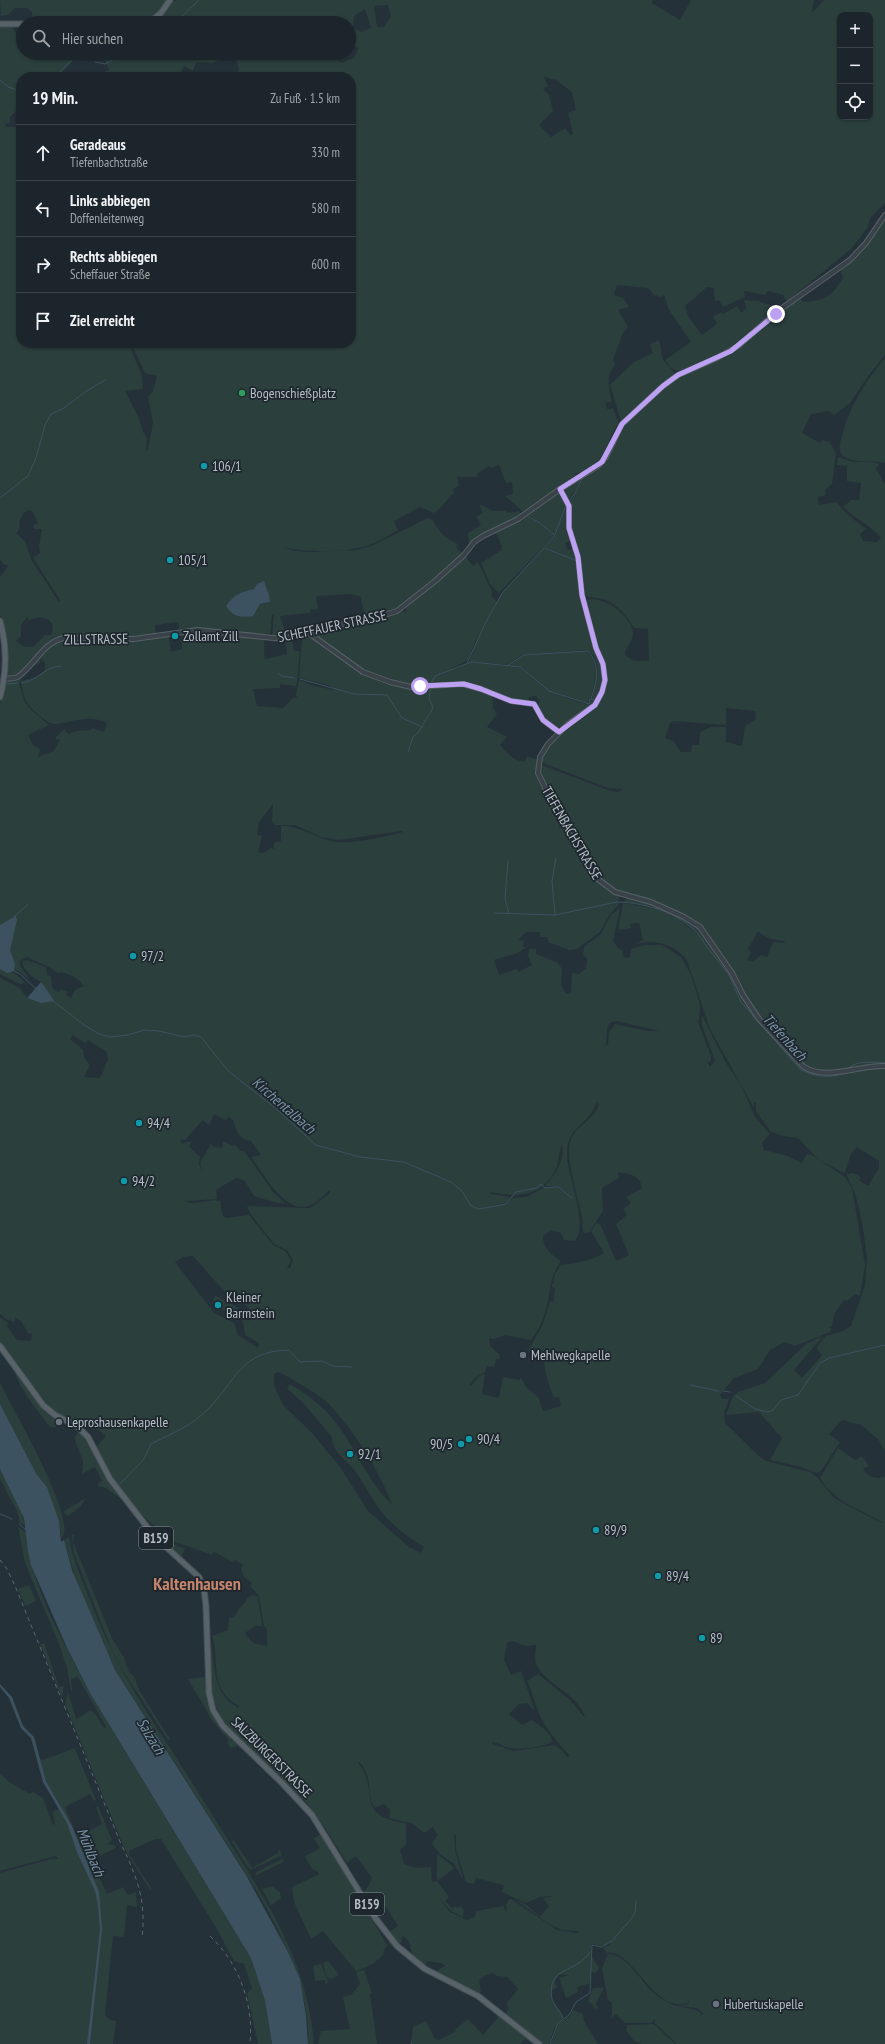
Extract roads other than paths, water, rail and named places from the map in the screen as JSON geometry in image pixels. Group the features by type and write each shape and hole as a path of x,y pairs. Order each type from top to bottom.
{"main road":[{"path":"157,16 170,0"},
{"path":"0,24 16,24"},
{"path":"0,621 5,651 4,680 0,697"},
{"name":"SALZBURGERSTRASSE","path":"0,1346 43,1405 55,1415 78,1428 88,1437 110,1479 154,1536 199,1577 204,1590 206,1606 209,1693 213,1710 223,1726 282,1783 312,1815 374,1916 397,1946 425,1969 478,1996 539,2044"}],"street":[{"name":"SCHEFFAUER STRASSE","path":"179,631 209,631 276,639 290,638 304,632 365,621 397,611 434,582 464,555 474,542 518,519 560,489 602,462 622,424 663,386 678,375 717,358 738,346 778,311 850,260 866,243 885,215"},
{"name":"TIEFENBACHSTRASSE","path":"560,489 569,506 569,528 578,557 582,595 596,648 603,664 605,680 602,692 595,705 559,732 548,744 540,757 538,773 559,816 595,877 615,892 651,902 695,923 706,933 759,1019 784,1048 804,1067 813,1071 826,1073 885,1066"},
{"name":"ZILLSTRASSE","path":"4,680 19,676 46,649 60,638 139,638 179,631"},
{"path":"304,632 367,674 406,686 464,684 511,701 534,704 543,720 559,732"}],"water":[{"path":"264,581 270,602 260,604 253,616 245,617 234,615 226,606 235,596 254,589 257,584"},
{"path":"16,916 17,920 10,950 15,964 14,971 7,973 0,969 0,925"},
{"path":"41,982 54,1001 41,1003 27,998"},
{"name":"Salzach","path":"0,1404 37,1475 47,1487 59,1521 61,1542 64,1540 72,1570 115,1670 246,1875 287,1950 300,1979 306,2016 308,2044 272,2044 265,2001 251,1958 90,1693 67,1648 31,1565 24,1518 0,1469"},
{"path":"0,1684 12,1697 23,1726 34,1737 46,1781 72,1826 99,1892 102,1930 90,2044 87,2044 100,1930 98,1904 95,1891 77,1852 67,1823 43,1782 31,1738 21,1728 9,1698 0,1687"}],"waterway":[{"path":"182,16 199,0"},
{"path":"95,62 105,64 113,60"},
{"path":"59,72 71,61"},
{"path":"0,80 8,87 16,89"},
{"path":"0,498 28,476 36,458 45,425 51,414 64,408 85,392 105,380"},
{"path":"602,458 619,425"},
{"path":"592,467 597,464"},
{"path":"569,501 577,490 582,478"},
{"path":"467,663 484,626 502,593 554,537 566,505"},
{"path":"527,516 539,522 554,535"},
{"path":"545,548 577,561"},
{"path":"507,666 524,655 588,651 595,662 597,674 591,698"},
{"path":"431,683 435,676 471,662 520,667 549,691 589,704 590,699 596,700"},
{"path":"22,683 32,680 51,668 61,666"},
{"path":"278,673 282,676 295,678"},
{"path":"300,679 354,694 387,695 402,718 420,726"},
{"path":"7,684 18,683"},
{"path":"408,752 413,737 418,733 433,708 429,698 431,686"},
{"path":"555,915 552,881 556,858"},
{"path":"508,860 505,899 509,913"},
{"path":"494,913 555,915 617,902 629,903 654,908 677,917 696,932 704,942"},
{"path":"14,917 28,904"},
{"name":"Tiefenbach","path":"704,943 729,975 741,1002 800,1069 810,1074 821,1076 843,1074"},
{"name":"Kirchentalbach","path":"14,971 20,974 36,989"},
{"name":"Kirchentalbach","path":"53,1001 83,1024 99,1034 111,1037 128,1035 144,1030 159,1031 184,1037 193,1035 201,1037 228,1071 273,1106 316,1145 360,1157 404,1162 451,1182 462,1191 471,1206 479,1209 506,1204 516,1192 537,1188 541,1184 545,1188 558,1187 572,1198"},
{"name":"Tiefenbach","path":"848,1069 851,1066 860,1063 885,1063"},
{"path":"736,1396 755,1409 768,1412 773,1410 781,1400 798,1395 820,1363 829,1358 885,1345"},
{"path":"120,1484 144,1459 151,1444 194,1421 218,1398 241,1369 249,1362 260,1356 273,1352 289,1350 300,1362 322,1361 333,1366 352,1367"},
{"path":"690,1385 719,1391"},
{"path":"723,1391 730,1392"},
{"path":"0,1514 12,1519"},
{"path":"19,1524 26,1530"},
{"path":"550,2044 558,2023 569,2015 576,2002 590,1993 592,1945 602,1947 612,1941 635,1913 636,1900"},
{"path":"563,2018 552,1999 551,1988 554,1980 558,1975 578,1964 590,1952"}],"railway":[{"path":"0,1560 7,1569 15,1586 132,1868 142,1901 142,1939"},
{"path":"210,1936 229,1958 242,1984 249,2013 251,2028 250,2042"}],"place":[{"name":"Bogenschießplatz","path":"242,393"},
{"name":"106/1","path":"204,466"},
{"name":"105/1","path":"170,560"},
{"name":"Zollamt Zill","path":"175,636"},
{"name":"97/2","path":"133,956"},
{"name":"94/4","path":"139,1123"},
{"name":"94/2","path":"124,1181"},
{"name":"Kleiner Barmstein","path":"218,1305"},
{"name":"Mehlwegkapelle","path":"523,1355"},
{"name":"Leproshausenkapelle","path":"59,1422"},
{"name":"90/4","path":"469,1439"},
{"name":"90/5","path":"461,1444"},
{"name":"92/1","path":"350,1454"},
{"name":"89/9","path":"596,1530"},
{"name":"89/4","path":"658,1576"},
{"name":"89","path":"702,1638"},
{"name":"Hubertuskapelle","path":"716,2004"}],"district":[{"name":"Kaltenhausen","path":"197,1583"}],"water label":[{"name":"Mühlbach","path":"91,1852"}]}
